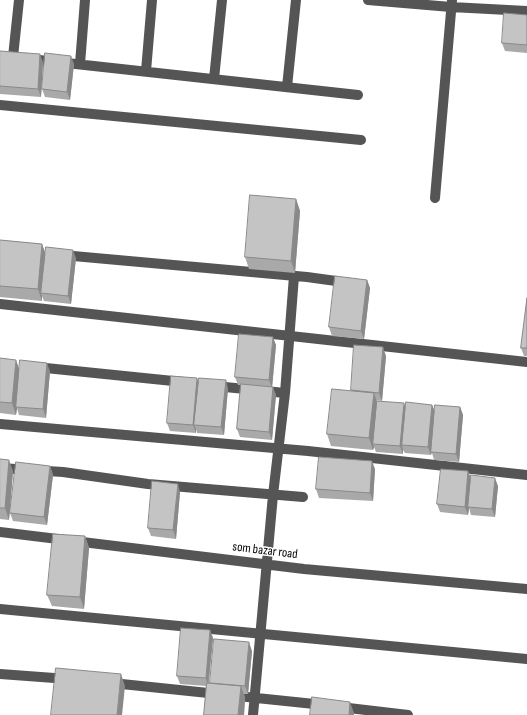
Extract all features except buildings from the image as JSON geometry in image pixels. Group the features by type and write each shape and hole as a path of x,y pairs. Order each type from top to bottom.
{"street":[{"path":"13,57 19,0"},
{"path":"80,64 85,0"},
{"path":"146,71 152,0"},
{"path":"214,79 222,0"},
{"path":"287,87 296,0"},
{"path":"368,0 451,4 527,11"},
{"path":"435,198 451,4"},
{"path":"0,56 358,95"},
{"path":"0,105 360,140"},
{"path":"56,254 336,281"},
{"path":"253,715 259,634 285,393 294,276"},
{"path":"0,304 527,362"},
{"path":"22,366 52,367 193,383"},
{"path":"208,385 285,393"},
{"path":"0,424 278,449 527,475"},
{"path":"0,468 63,472 148,484 303,497"},
{"name":"som bazar road","path":"0,532 267,565 527,589"},
{"path":"0,609 527,659"},
{"path":"0,674 79,680"},
{"path":"102,682 408,715"}]}
